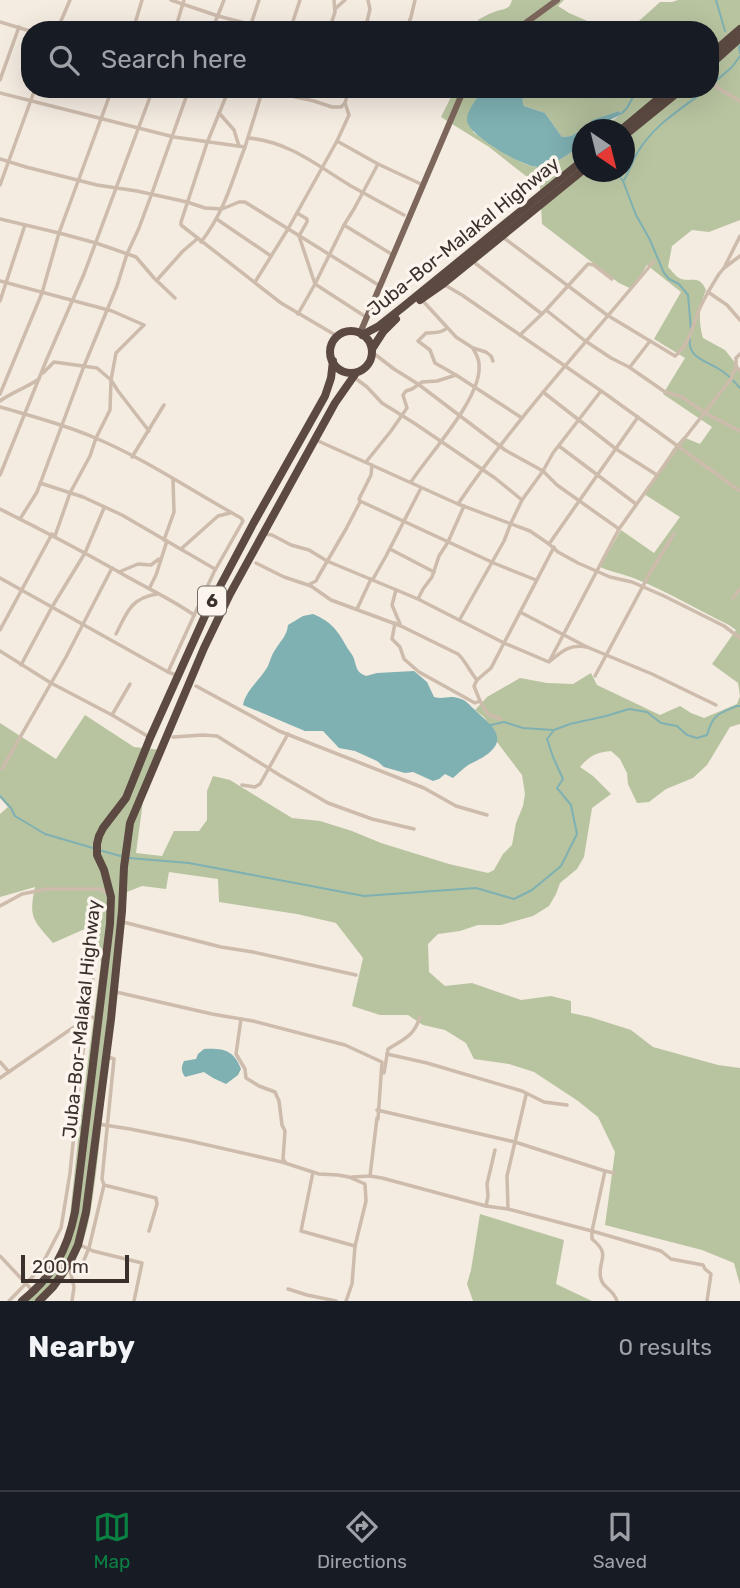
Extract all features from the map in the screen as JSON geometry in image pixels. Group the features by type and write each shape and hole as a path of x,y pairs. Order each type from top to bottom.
{"highway":[{"path":"719,47 740,29"},
{"path":"719,57 740,38"},
{"path":"634,119 659,98"},
{"path":"635,128 671,98"},
{"name":"Juba-Bor-Malakal Highway","path":"361,334 379,326 572,170"},
{"name":"Juba-Bor-Malakal Highway","path":"39,1301 69,1264 78,1245 86,1212 114,991 130,823 204,648 262,534 340,396 354,374 368,365 372,351 383,332 572,179"},
{"name":"Juba-Bor-Malakal Highway","path":"22,1301 40,1286 59,1260 72,1228 110,924 111,897 97,855 97,844 103,828 126,798 208,609 325,396 331,378 331,346 337,336 351,331 369,340 372,351"},
{"path":"333,361 342,371 354,374"}],"main road":[{"path":"528,21 557,0"},
{"name":"Juba-Bor-Malakal Highway","path":"361,334 460,98"}],"street":[{"path":"61,21 70,0"},
{"path":"136,21 142,0"},
{"path":"171,0 184,2 233,21"},
{"path":"216,21 224,0"},
{"path":"252,21 259,0"},
{"path":"293,21 300,0"},
{"path":"334,0 336,8"},
{"path":"332,21 336,8 345,0"},
{"path":"367,21 370,9 368,0"},
{"path":"409,21 415,0"},
{"path":"178,21 184,2"},
{"path":"0,22 19,27 0,80"},
{"path":"719,89 740,101"},
{"path":"0,93 174,138 245,147"},
{"path":"0,185 32,98"},
{"path":"0,394 42,293 77,182 109,98"},
{"path":"0,475 96,243 150,98"},
{"path":"20,519 40,483 152,195 186,98"},
{"path":"225,98 207,143 181,225 281,303 337,336"},
{"path":"156,280 183,251 199,241 217,220 231,189 259,98"},
{"path":"301,98 341,107 346,98"},
{"path":"255,282 337,141 349,115 345,103"},
{"path":"219,113 234,130 239,146"},
{"path":"248,138 278,142 404,215"},
{"path":"337,141 424,185"},
{"path":"0,159 85,182 137,191 205,208 222,209 243,201 380,286"},
{"path":"298,314 378,164"},
{"path":"297,213 307,219 299,236 315,284 366,317"},
{"path":"0,219 96,243 136,257 175,298"},
{"path":"217,220 271,256"},
{"path":"0,301 25,225"},
{"path":"344,225 393,255"},
{"path":"501,236 607,315 675,356 691,335 708,292 740,236"},
{"path":"724,268 739,259"},
{"path":"471,260 611,358 665,392 682,397 705,413 740,431"},
{"path":"458,504 482,468 542,392 654,261"},
{"path":"520,335 589,263 612,279"},
{"path":"0,281 107,310 144,325 116,353 111,380 110,410 53,535 0,631"},
{"path":"443,284 601,391 740,491"},
{"path":"708,292 727,305 740,320"},
{"path":"421,299 456,337 473,348 486,352 493,361"},
{"path":"447,328 436,333 426,333 418,341 430,350 435,363 522,418"},
{"path":"629,367 650,341"},
{"path":"411,482 468,402 478,380 479,361 473,348"},
{"path":"372,351 499,446 543,471 557,485 620,528"},
{"path":"549,662 620,528 731,379 736,358 740,354"},
{"path":"0,401 26,388 54,362 97,368 111,380 149,432"},
{"path":"736,366 740,371"},
{"path":"354,374 382,403 482,468 522,500"},
{"path":"366,462 407,408 403,396 406,391 422,382 456,375"},
{"path":"460,619 504,541 522,500 558,446 601,391"},
{"path":"542,392 616,449 657,475"},
{"path":"132,457 164,405"},
{"path":"0,407 96,438 241,517 243,523 215,569 168,672"},
{"path":"501,719 488,714 480,701 474,687 477,680 491,668 551,545 638,417"},
{"path":"316,440 458,504 530,531 568,557 610,577 643,587 724,626 740,638"},
{"path":"558,446 636,504"},
{"path":"308,585 316,581 346,529 371,475 372,465"},
{"path":"150,587 174,512 173,479"},
{"path":"40,483 83,497 122,515 215,569"},
{"path":"357,609 421,488"},
{"path":"360,501 536,580"},
{"path":"418,599 435,572 439,556 464,506"},
{"path":"21,665 85,553 104,508"},
{"path":"0,509 150,587 194,615"},
{"path":"180,550 218,516 232,513"},
{"path":"262,534 272,535 291,545 309,550 327,561 418,599 504,643 549,662"},
{"path":"595,676 674,534"},
{"path":"390,549 435,572"},
{"path":"119,572 138,564 151,565 161,558"},
{"path":"256,563 285,578 308,585 331,600 401,625 460,656 477,680"},
{"path":"2,769 84,625 112,568"},
{"path":"0,578 178,676"},
{"path":"733,598 740,589"},
{"path":"396,590 392,605 401,625"},
{"path":"116,634 138,599 159,593"},
{"path":"520,612 587,647 716,705"},
{"path":"395,623 392,639 400,648 404,659 425,676 464,698 475,703 480,701"},
{"path":"549,662 561,652 575,646 587,647"},
{"path":"0,651 150,738"},
{"path":"112,715 130,684"},
{"path":"196,686 288,734 424,788 456,806 487,815"},
{"path":"242,785 259,785 288,734"},
{"path":"173,737 218,736 328,803 372,819 415,829"},
{"path":"0,906 22,894 47,889 101,889 111,897"},
{"path":"121,921 221,947 356,975"},
{"path":"9,1301 39,1270 61,1228 94,971"},
{"path":"114,991 212,1014 241,1018 345,1045 382,1062 378,1119"},
{"path":"0,1078 87,1018 99,1017"},
{"path":"370,1176 377,1110 388,1049 409,1037 417,1028 420,1017"},
{"path":"241,1018 236,1054 245,1069 246,1078 275,1092 285,1131 285,1162"},
{"path":"387,1054 427,1063 544,1102 566,1105"},
{"path":"84,1260 104,1185 102,1179 114,1059 106,1057"},
{"path":"0,1062 9,1072"},
{"path":"508,1209 507,1176 526,1094"},
{"path":"377,1110 515,1142 614,1173"},
{"path":"98,1124 258,1156 319,1174 370,1176 393,1181 662,1251 671,1259 702,1265 711,1274 707,1301"},
{"path":"486,1206 487,1185 495,1150"},
{"path":"605,1171 592,1239 600,1246 604,1258 600,1276 602,1284 614,1293 617,1301"},
{"path":"313,1172 301,1231 355,1246"},
{"path":"346,1301 352,1284 355,1246 366,1201 365,1184 349,1177"},
{"path":"104,1185 156,1198 157,1204 149,1231"},
{"path":"78,1245 142,1263 134,1301"},
{"path":"0,1256 33,1292"},
{"path":"69,1264 74,1287 72,1301"},
{"path":"288,1289 336,1301"}],"green space":[{"path":"512,0 564,0 558,6 587,21 478,21 508,8"},
{"path":"740,0 740,220 709,232 692,230 672,246 668,267 679,278 698,281 703,285 706,290 700,319 703,338 725,350 740,369 740,696 738,683 712,664 736,630 648,584 600,567 621,530 654,553 680,517 644,494 683,437 700,444 712,427 663,394 685,358 654,339 681,292 647,265 632,289 619,283 542,224 540,187 489,147 441,117 450,98 477,98 473,105 473,132 514,159 538,167 549,165 572,151 572,182 635,182 635,119 615,119 622,113 619,111 596,119 572,119 572,135 562,137 545,113 524,106 523,98 719,98 719,21 639,21 660,2"},
{"path":"591,673 597,685 660,715 680,706 704,718 737,704 740,696 740,724 730,727 707,765 693,778 666,789 649,802 637,803 620,759 611,751 594,755 583,763 580,767 611,794 592,808 584,857 577,869 560,883 549,906 533,916 501,925 478,925 438,934 428,944 429,972 445,986 472,983 521,1000 551,996 571,1001 571,1013 631,1030 653,1047 718,1065 740,1068 740,1285 734,1263 702,1250 605,1225 615,1152 598,1117 578,1101 534,1072 509,1064 474,1059 466,1043 445,1030 423,1025 408,1015 380,1015 352,1006 363,958 336,923 219,902 218,879 169,872 166,889 142,886 127,892 97,1165 84,1238 70,1270 45,1301 17,1301 37,1283 55,1258 67,1232 101,962 87,928 53,943 34,918 32,906 35,887 0,897 0,814 8,807 0,798 0,723 56,759 85,715 134,747 162,750 143,801 136,853 162,856 174,831 199,831 207,820 207,791 213,776 230,780 292,818 320,821 381,843 488,873 494,870 512,845 525,794 522,775 497,742 496,734 484,717 475,710 487,697 520,678 573,684"},
{"path":"480,1214 564,1240 556,1284 592,1301 473,1301 467,1284"}],"water":[{"path":"477,98 523,98 524,106 545,113 562,137 572,135 572,151 550,165 532,166 498,150 477,135 467,121"},
{"path":"619,111 622,114 612,119 595,119"},
{"path":"313,614 325,620 338,632 360,673 366,676 414,671 427,682 434,697 453,697 466,702 496,732 497,743 493,749 453,778 445,774 433,781 413,772 405,773 384,767 355,751 339,748 323,731 305,731 243,705 268,666 288,625 303,616"},
{"path":"204,1049 217,1049 231,1054 241,1069 238,1075 226,1084 204,1072 185,1077 182,1069 184,1061 196,1059"}],"waterway":[{"path":"716,0 725,31"},
{"path":"739,46 740,53"},
{"path":"719,78 740,56"},
{"path":"622,113 632,98"},
{"path":"635,157 653,132 695,98"},
{"path":"623,182 664,273 688,295 691,330"},
{"path":"690,339 694,354 722,371 740,388"},
{"path":"129,858 189,863 364,896 476,888 514,899 532,890 561,866 577,834 571,805 557,788 563,779 547,739 554,730 629,709 647,712 661,723 677,726 687,735 697,738 707,735 712,723 721,713 740,706"},
{"path":"491,725 504,722 523,728 553,730"},
{"path":"0,796 15,816 45,834 93,848"},
{"path":"99,850 124,857"}]}
